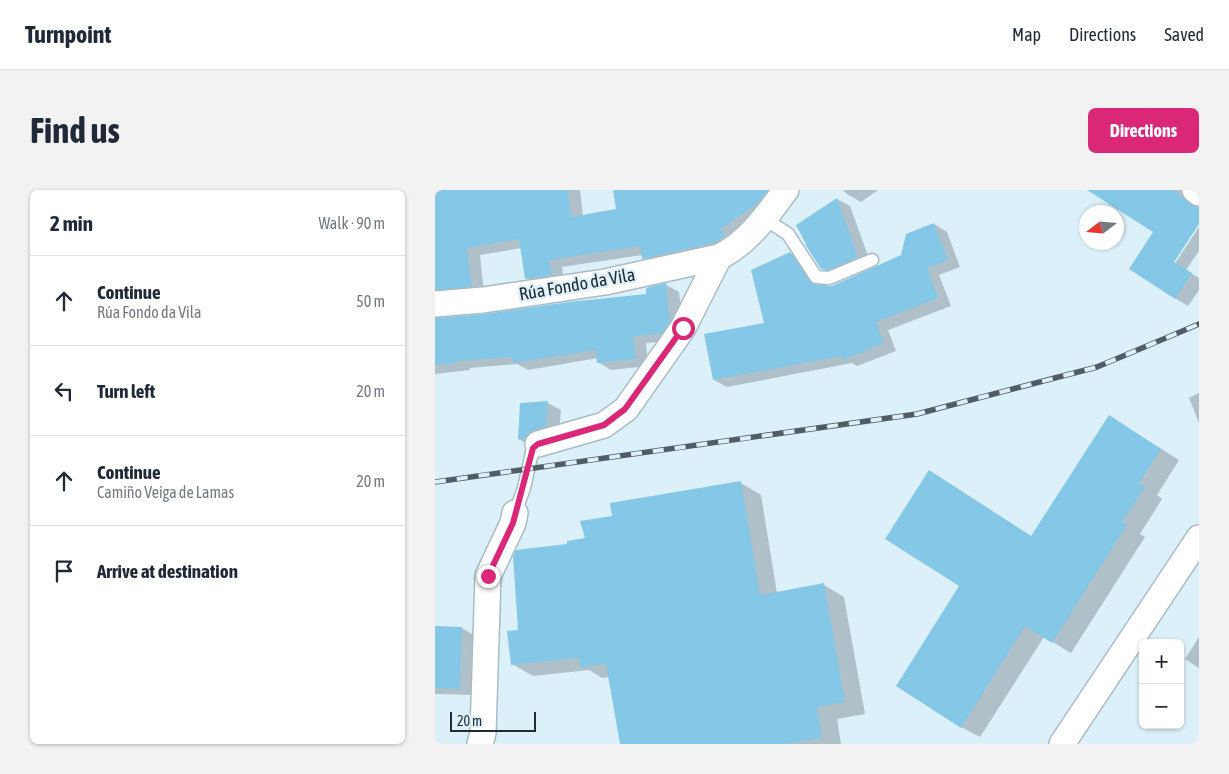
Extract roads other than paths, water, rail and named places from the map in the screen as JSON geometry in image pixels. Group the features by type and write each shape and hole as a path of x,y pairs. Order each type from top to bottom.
{"street":[{"name":"Rúa Fondo da Vila","path":"435,304 483,300 605,282 719,257 734,249 748,238 765,219 786,190"},
{"path":"1195,190 1199,193"},
{"path":"538,444 604,425 625,409 683,328 719,257"},
{"path":"481,744 483,733 488,576 513,523 515,513"},
{"path":"1061,744 1199,538"}],"lane":[{"path":"765,219 788,234 816,278 829,278 872,260"},
{"path":"515,513 524,488 533,448 538,444"}],"railway":[{"path":"435,482 917,414 1097,367 1199,324"}]}
